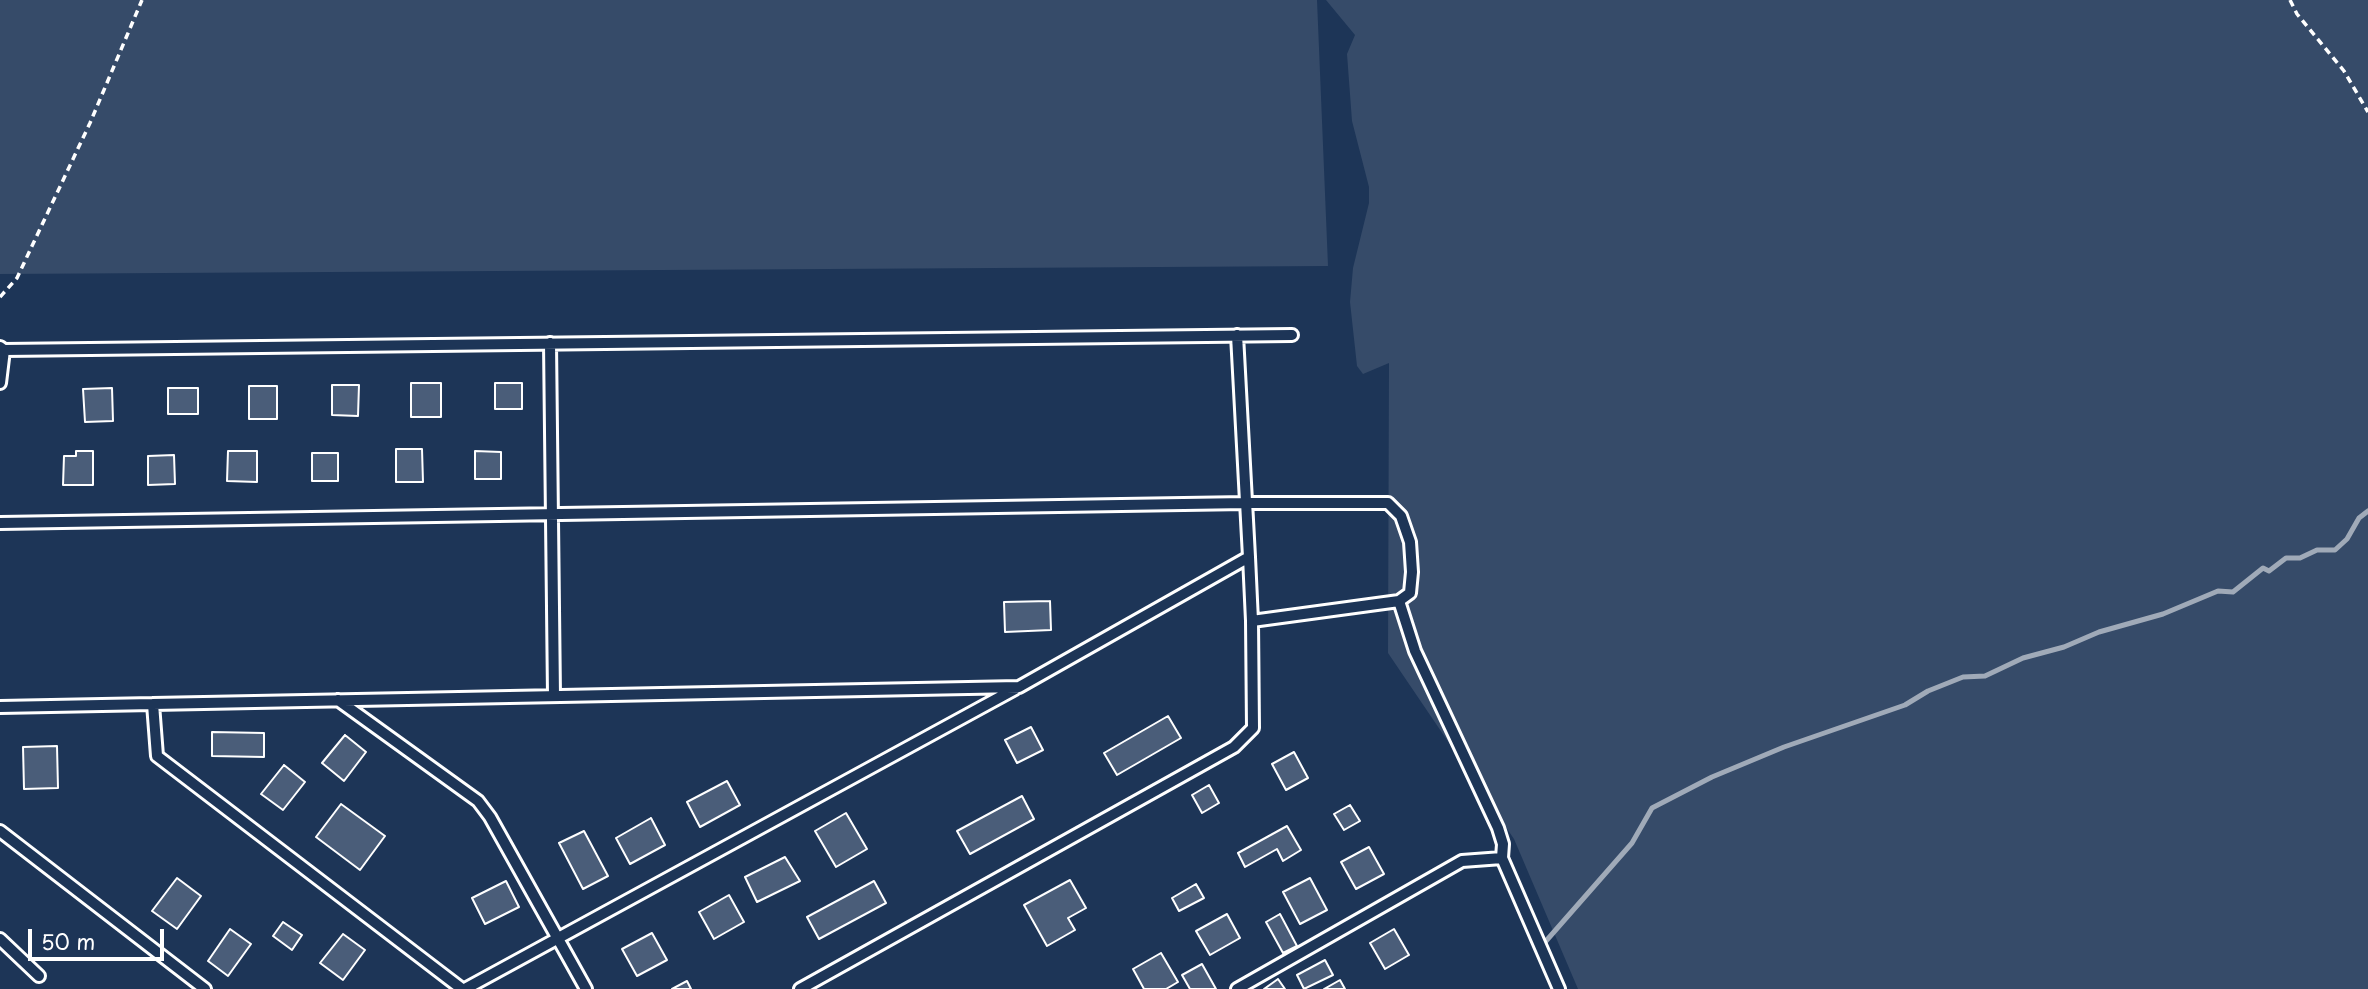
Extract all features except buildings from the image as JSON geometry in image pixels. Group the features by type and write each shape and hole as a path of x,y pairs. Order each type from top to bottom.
{"lane":[{"path":"800,989 1234,747 1252,728 1252,621 1237,335"},
{"path":"0,383 2,348 1292,335"},
{"path":"550,343 554,696"},
{"path":"0,523 1246,503 1388,503 1401,516 1410,542 1412,572 1410,593 1399,601 1252,621"},
{"path":"153,704 157,756 463,989 1019,687 1249,558"},
{"path":"1399,601 1415,651 1498,828 1503,844 1502,858 1559,989"},
{"path":"0,707 1019,687"},
{"path":"338,700 478,801 490,817 586,989"},
{"path":"0,831 205,989"},
{"path":"1237,989 1462,861 1502,858"},
{"path":"0,939 40,976"}],"path":[{"path":"0,297 17,278 90,123 142,0"},
{"path":"2290,0 2297,13 2344,71 2368,112"}],"shaded area":[{"path":"0,0 1317,0 1328,266 0,274"},
{"path":"1326,0 2368,0 2368,989 1578,989 1514,839 1388,653 1389,363 1363,374 1357,366 1350,302 1353,268 1369,203 1369,187 1352,121 1347,54 1355,35"}],"waterway":[{"path":"1546,941 1632,843 1652,808 1712,777 1784,747 1905,705 1928,691 1963,677 1985,676 2023,658 2163,614 2218,591 2233,592 2263,568 2269,571 2286,558 2300,558 2317,550 2335,550 2347,539 2359,518 2368,511"}]}
